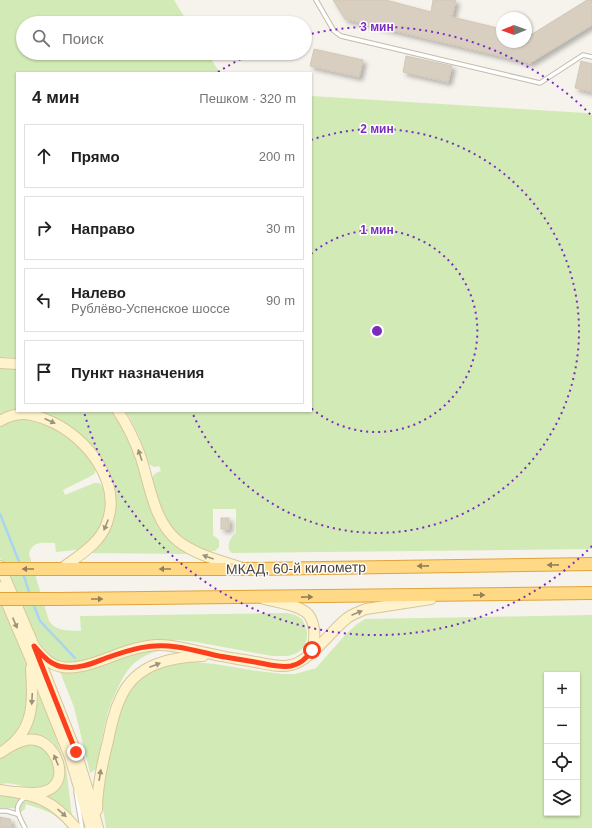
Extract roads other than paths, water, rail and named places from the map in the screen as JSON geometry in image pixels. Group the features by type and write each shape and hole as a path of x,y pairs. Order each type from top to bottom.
{"highway":[{"name":"МКАД, 60-й километр","path":"0,569 246,569 592,564"},
{"name":"МКАД, 60-й километр","path":"0,599 592,593"}],"main road":[{"path":"0,363 16,364"},
{"path":"119,412 134,438 157,513 163,525 171,535 192,550 206,557 246,569"},
{"path":"0,421 16,415 24,414 38,416 57,424 69,431 80,441 99,462 104,474 108,485 110,498 108,522 95,542 59,569"},
{"path":"0,566 34,646 76,752 98,828"},
{"path":"0,587 70,757 91,828"},
{"path":"34,646 52,664 67,668 76,668 88,665 128,651 156,645 180,647 219,656 284,666 292,665 308,657 337,626 348,617 356,613 366,609 454,595"},
{"path":"254,597 292,606 302,610 308,615 312,622 314,641 312,650 308,657"},
{"path":"98,828 97,792 101,768 114,717 121,697 128,684 146,669 175,658 192,656 219,656"},
{"path":"9,747 20,736 26,726 30,714 32,698 31,660"},
{"path":"0,753 18,742 36,740 44,743 50,748 56,757 59,766 57,783 53,787 40,793 0,790"},
{"path":"17,792 48,802 59,810 76,828"}],"lane":[{"path":"316,0 334,30 341,36 540,83 583,55 592,57"},
{"path":"70,757 82,828"},
{"path":"25,828 17,814 17,807 20,800 28,795"},
{"path":"0,811 7,811 17,814"}],"waterway":[{"path":"0,514 20,564"},
{"path":"23,573 30,595"},
{"path":"33,603 40,621 75,658"}]}
